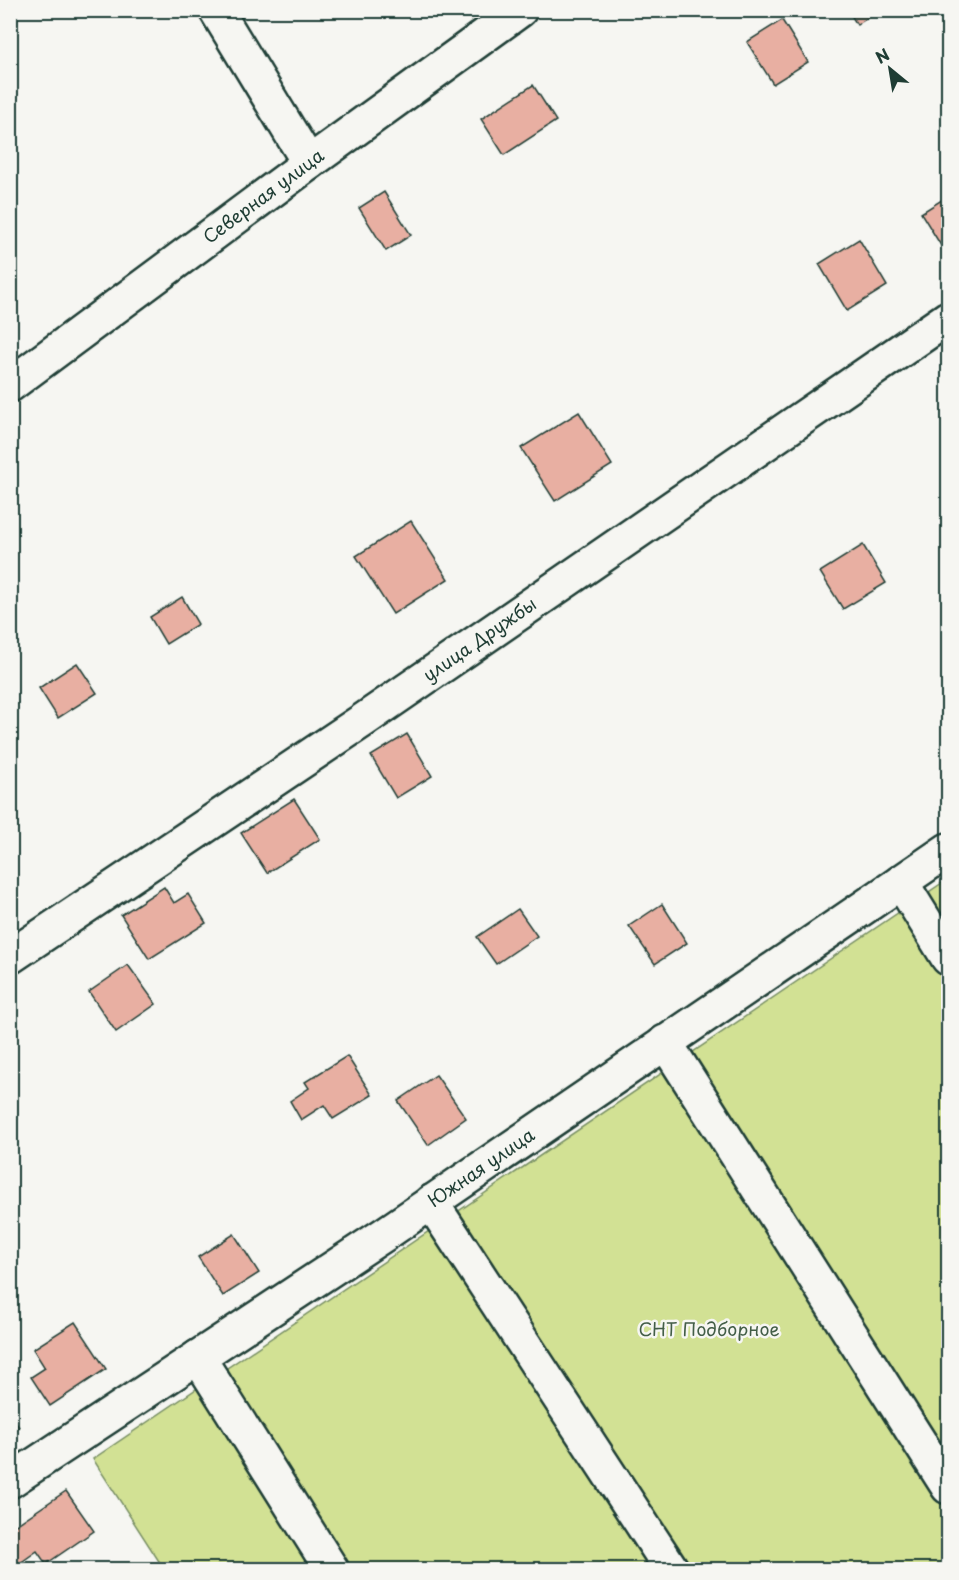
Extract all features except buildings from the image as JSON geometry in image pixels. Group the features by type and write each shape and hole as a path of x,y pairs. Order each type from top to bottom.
{"street":[{"path":"216,10 309,163"},
{"name":"Северная улица","path":"10,385 520,10"},
{"name":"улица Дружбы","path":"10,957 385,706 948,318"},
{"name":"Южная улица","path":"10,1481 430,1202 948,850"},
{"path":"901,882 948,958"},
{"path":"666,1042 948,1487"},
{"path":"430,1202 672,1569"},
{"path":"198,1357 332,1569"}],"green space":[{"name":"СНТ Подборное","path":"948,879 948,1569 164,1569 93,1459"}]}
